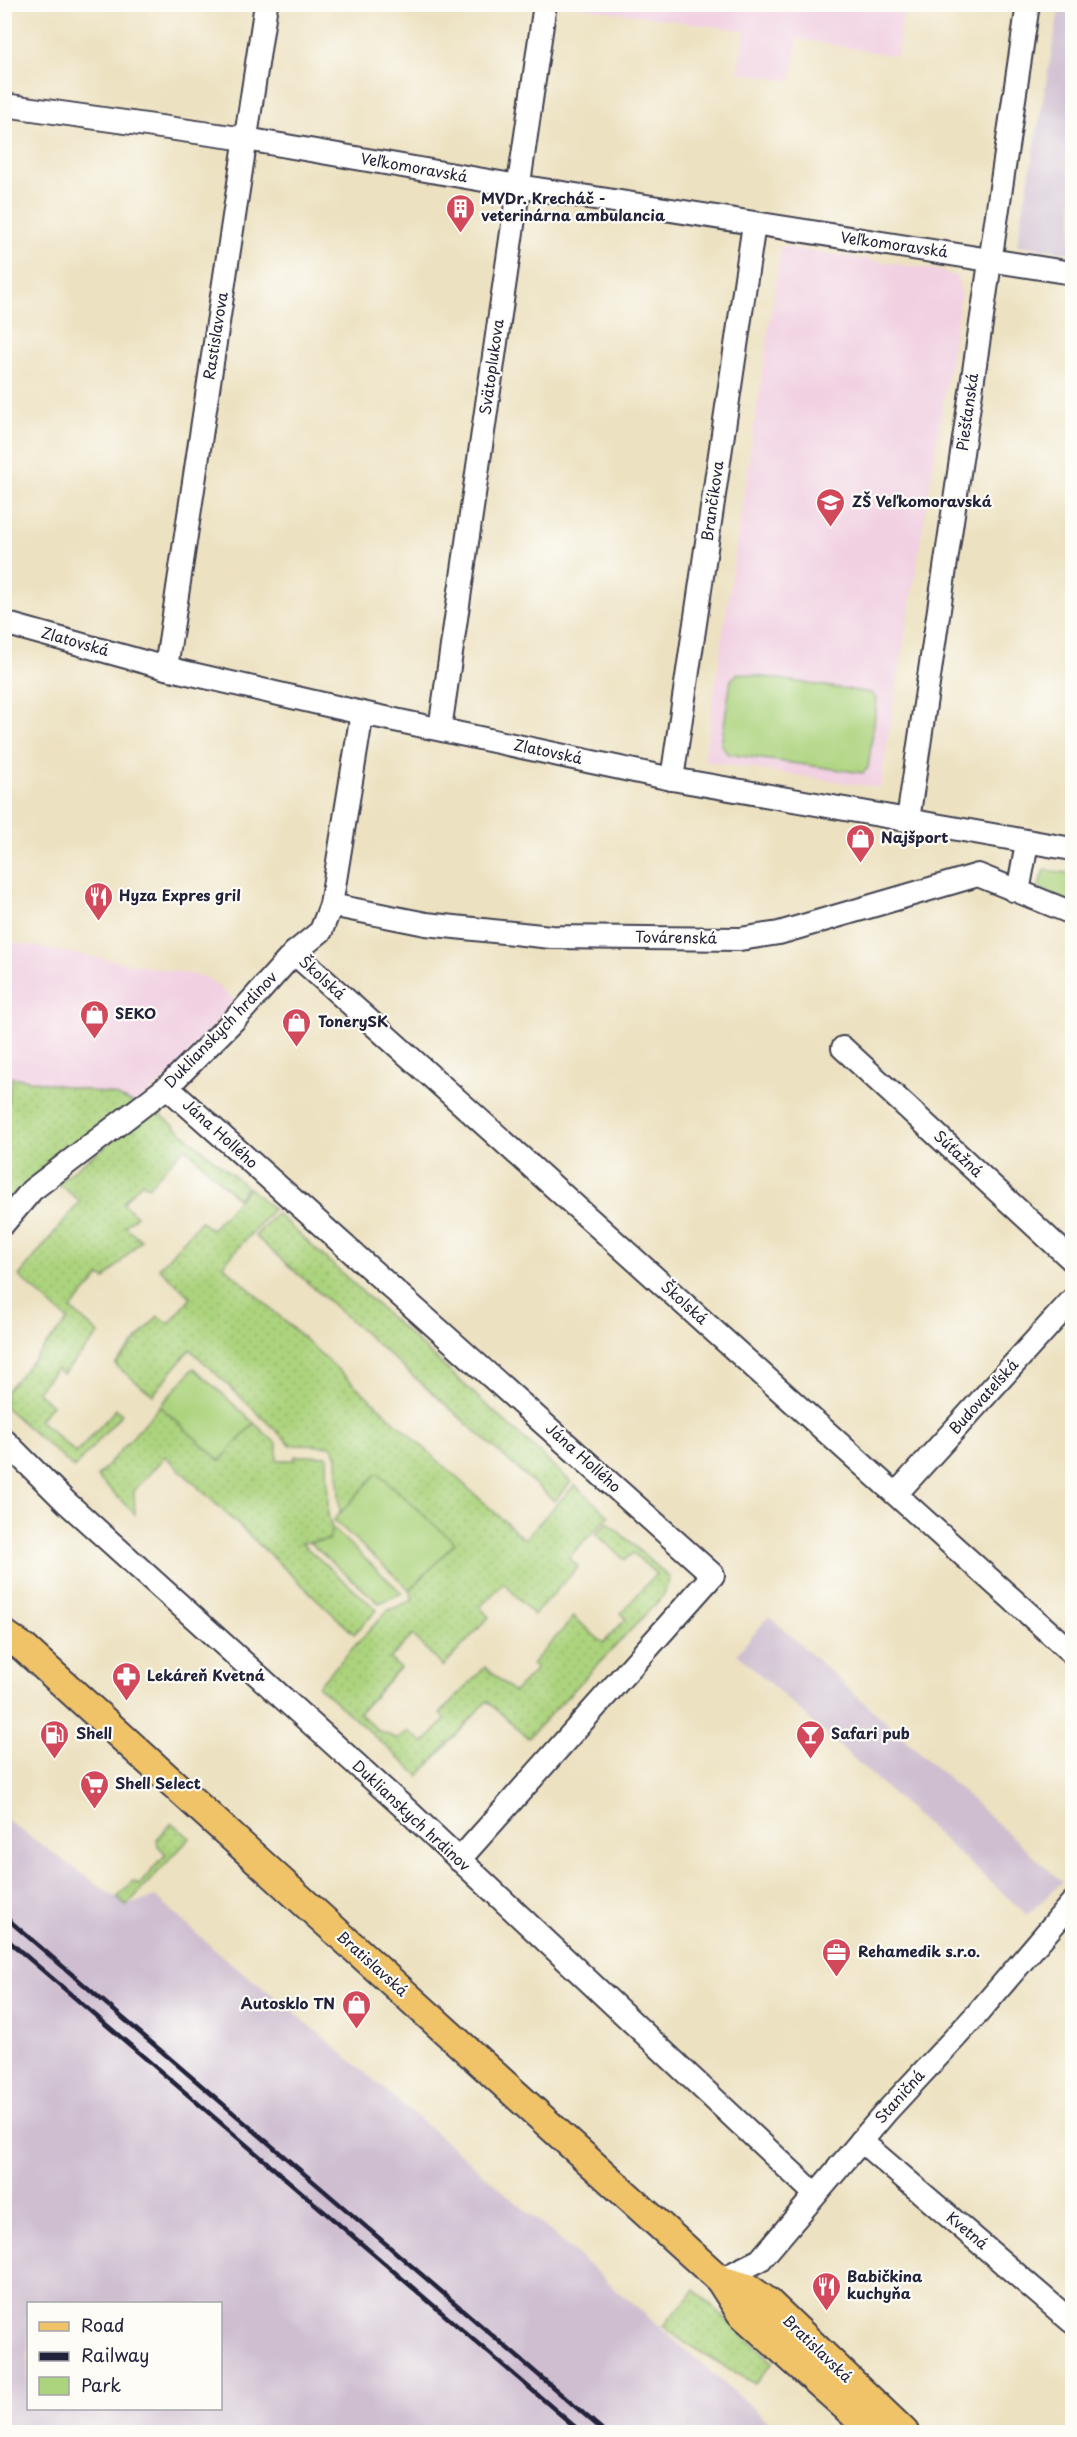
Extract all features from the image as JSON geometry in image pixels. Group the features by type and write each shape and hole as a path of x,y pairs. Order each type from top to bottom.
{"main road":[{"name":"Bratislavská","path":"4,1627 14,1641 720,2280 741,2313 874,2433"},
{"name":"Bratislavská","path":"720,2280 748,2288 769,2303 904,2433"}],"street":[{"name":"Rastislavova","path":"166,668 266,4"},
{"name":"Svätoplukova","path":"440,729 545,4"},
{"name":"Piešťanská","path":"908,820 1028,4"},
{"name":"Veľkomoravská","path":"4,105 246,139 518,186 1072,273"},
{"name":"Brančíkova","path":"672,778 754,224"},
{"name":"Zlatovská","path":"4,623 166,668 362,713 672,778 908,820"},
{"name":"Duklianskych hrdinov","path":"4,1223 32,1190 167,1087 235,1019 294,953 321,931 331,905 362,713"},
{"name":"Zlatovská","path":"908,820 895,818 1027,843 1072,849"},
{"path":"1013,890 1020,881 1027,843"},
{"name":"Továrenská","path":"331,905 426,924 551,937 740,939 779,933 978,875 1072,913"},
{"name":"Školská","path":"294,953 1072,1653"},
{"name":"Súťažná","path":"843,1048 1072,1260"},
{"name":"Jána Hollého","path":"167,1087 713,1575 459,1860"},
{"name":"Budovateľská","path":"896,1494 1072,1300"},
{"name":"Duklianskych hrdinov","path":"4,1440 66,1502 409,1812 815,2194"},
{"name":"Staničná","path":"720,2280 760,2260 861,2141 1072,1903"},
{"name":"Kvetná","path":"861,2141 1072,2322"}],"shaded area":[{"path":"567,5 904,5 897,56 798,39 791,81 738,72 745,31"},
{"path":"1060,5 1072,5 1072,253 1017,245"},
{"name":"ZŠ Veľkomoravská","path":"781,246 942,271 957,277 961,295 880,788 704,761"},
{"path":"5,941 206,977 235,1000 174,1071 136,1104 49,1161 5,1212"},
{"path":"769,1616 1062,1882 1027,1915 737,1654"},
{"path":"4,1818 126,1905 156,1897 223,1957 293,2011 559,2239 780,2432 5,2432"}],"green space":[{"path":"738,673 871,693 877,700 868,768 863,773 728,754 721,745 731,680"},
{"path":"1045,870 1072,874 1072,903 1042,890 1039,885"},
{"path":"12,1077 115,1095 136,1104 49,1161 5,1212 5,1116"},
{"path":"154,1109 247,1187 238,1199 185,1147 148,1187 142,1182 123,1203 136,1216 125,1226 141,1240 105,1279 100,1276 71,1309 99,1334 63,1374 56,1369 37,1391 52,1405 39,1420 76,1453 116,1409 122,1414 74,1468 5,1407 5,1392 68,1320 19,1276 80,1201 57,1183"},
{"path":"249,1188 273,1209 223,1265 524,1539 575,1485 609,1516 569,1557 578,1567 534,1615 504,1583 480,1607 489,1617 443,1667 413,1635 390,1659 400,1668 359,1713 379,1731 398,1739 408,1731 424,1743 445,1720 440,1714 485,1667 514,1692 536,1670 532,1664 574,1617 603,1643 626,1619 621,1613 656,1574 633,1553 625,1560 596,1534 608,1522 670,1578 663,1596 528,1738 487,1701 419,1776 318,1686 387,1611 413,1600 410,1590 454,1543 377,1474 340,1514 337,1456 331,1446 291,1445 190,1349 153,1395 115,1365 158,1316 169,1324 191,1298 159,1268 201,1221 211,1230"},
{"path":"276,1213 571,1482 554,1501 255,1236"},
{"path":"194,1368 254,1423 220,1461 160,1406"},
{"path":"160,1406 220,1461 254,1423 277,1444 277,1460 295,1460 295,1456 327,1456 328,1515 332,1528 330,1540 301,1543 377,1610 354,1634 165,1456 134,1491 135,1514 97,1477"},
{"path":"377,1473 455,1543 410,1590 334,1520"},
{"path":"332,1528 402,1593 379,1603 309,1542 329,1540"},
{"path":"172,1823 190,1838 126,1906 117,1898 133,1881 139,1885 166,1854 158,1846 157,1839"},
{"path":"695,2290 773,2362 755,2384 685,2343 663,2326"}],"railway":[{"path":"4,1916 605,2432"},
{"path":"4,1937 581,2432"}],"place":[{"name":"MVDr. Krecháč - veterinárna ambulancia","path":"460,234"},
{"name":"ZŠ Veľkomoravská","path":"831,528"},
{"name":"Najšport","path":"860,864"},
{"name":"Hyza Expres gril","path":"98,922"},
{"name":"SEKO","path":"94,1040"},
{"name":"TonerySK","path":"297,1048"},
{"name":"Lekáreň Kvetná","path":"126,1702"},
{"name":"Shell","path":"55,1760"},
{"name":"Safari pub","path":"810,1760"},
{"name":"Shell Select","path":"94,1810"},
{"name":"Rehamedik s.r.o.","path":"837,1978"},
{"name":"Autosklo TN","path":"356,2030"},
{"name":"Babičkina kuchyňa","path":"826,2312"}]}
